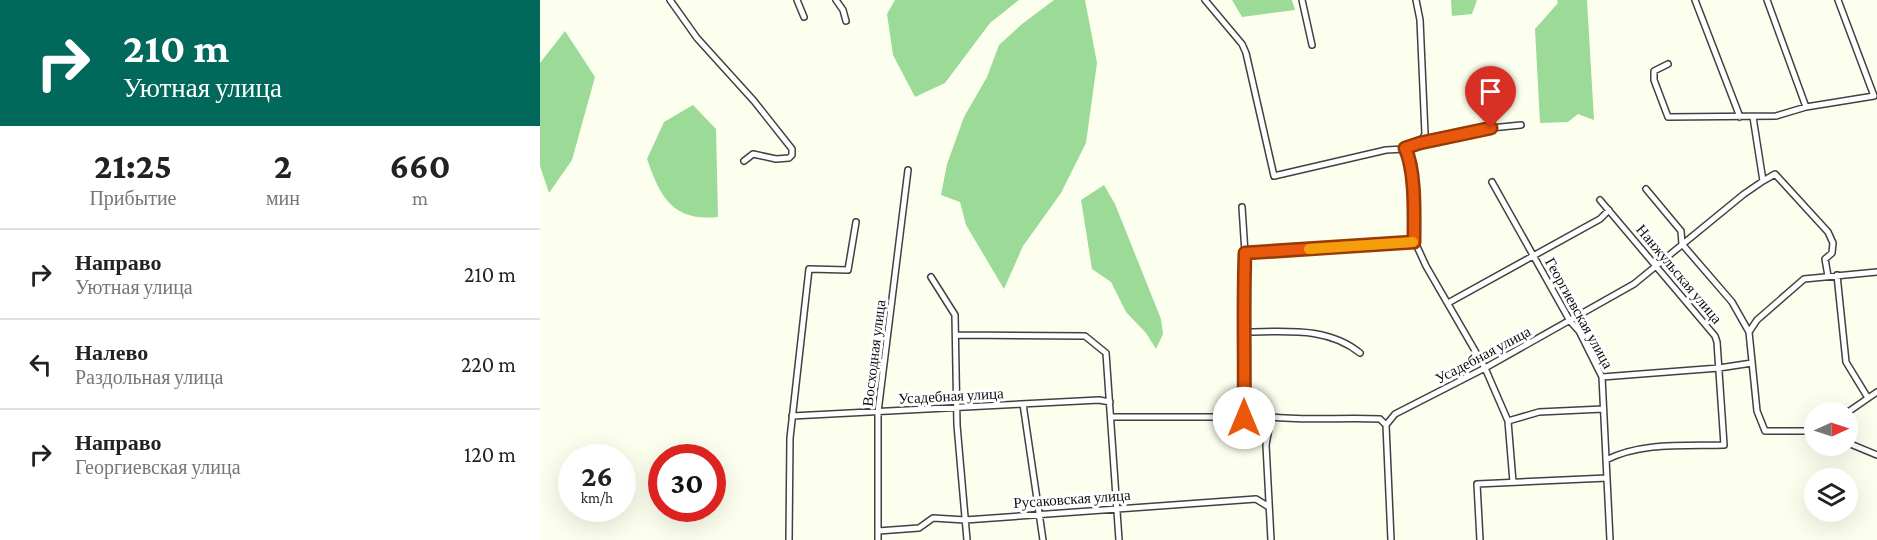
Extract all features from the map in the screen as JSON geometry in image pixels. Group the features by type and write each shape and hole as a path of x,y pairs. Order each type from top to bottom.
{"street":[{"path":"670,0 697,38 754,101 792,149 792,155 789,158 776,159 753,154 744,161"},
{"path":"797,0 804,17"},
{"path":"837,0 846,21"},
{"path":"1205,0 1242,44 1246,53 1274,176 1491,128 1521,125"},
{"path":"1302,0 1312,45"},
{"path":"1416,0 1420,20 1425,134 1420,143"},
{"path":"1695,0 1740,117"},
{"path":"1767,0 1806,107"},
{"path":"1668,64 1654,71 1654,80 1668,117 1776,116 1806,107 1876,97 1838,0"},
{"path":"1753,117 1763,181 1775,174 1828,232 1833,243 1832,253 1825,259 1828,276"},
{"path":"1405,148 1412,187 1414,242 1485,368 1508,421 1513,482"},
{"name":"Восходная улица","path":"878,540 879,412 908,170"},
{"name":"Усадебная улица","path":"1386,425 1395,414 1485,368 1634,284 1763,181"},
{"name":"Георгиевская улица","path":"1492,182 1570,321 1579,331 1602,377 1610,540"},
{"name":"Нанжульская улица","path":"1646,189 1681,231 1682,244 1732,302 1749,332 1757,411 1765,431 1804,431"},
{"name":"Нанжульская улица","path":"1600,200 1715,336 1724,445 1638,449 1621,452 1606,460"},
{"path":"1242,207 1245,253 1244,418"},
{"path":"1448,303 1600,219 1609,210"},
{"path":"789,540 792,416 809,269 848,270 856,222"},
{"path":"1245,253 1414,242"},
{"path":"1749,332 1757,320 1804,279 1877,272"},
{"path":"1838,275 1846,362 1868,398"},
{"path":"931,277 956,315 957,425 967,540"},
{"path":"1245,332 1313,333 1341,340 1360,353"},
{"path":"957,335 1085,336 1106,353 1119,540"},
{"path":"1602,377 1719,368 1752,363"},
{"path":"1858,405 1877,392"},
{"name":"Усадебная улица","path":"792,416 1099,400 1110,402"},
{"path":"1023,404 1043,540"},
{"path":"1508,421 1539,412 1602,408"},
{"path":"1111,417 1380,419 1386,425 1391,540"},
{"path":"1271,417 1266,445 1271,540"},
{"path":"1858,447 1877,454"},
{"path":"1480,540 1477,484 1606,478"},
{"name":"Русаковская улица","path":"878,531 919,528 933,518 965,520 1256,499 1269,507"}],"green space":[{"path":"895,0 1019,0 990,23 945,83 915,97 893,55 887,14"},
{"path":"1054,0 1085,0 1097,63 1086,143 1061,193 1023,246 1004,289 966,225 960,202 941,195 947,164 964,117 987,77 999,45"},
{"path":"1232,0 1292,0 1295,10 1242,17"},
{"path":"1451,0 1477,0 1472,14 1452,16"},
{"path":"1557,0 1587,0 1594,120 1578,114 1568,122 1540,123 1535,29 1558,3"},
{"path":"565,31 595,77 572,160 549,193 540,166 540,63"},
{"path":"693,105 716,129 718,217 689,215 670,204 657,184 647,159 664,122"},
{"path":"1104,185 1115,204 1161,319 1163,334 1156,349 1146,333 1126,312 1111,282 1092,269 1081,200"}],"slow traffic":[{"path":"1309,249 1413,242"}],"route":[{"path":"1244,418 1245,253 1414,242 1412,187 1405,148 1491,128"}]}
